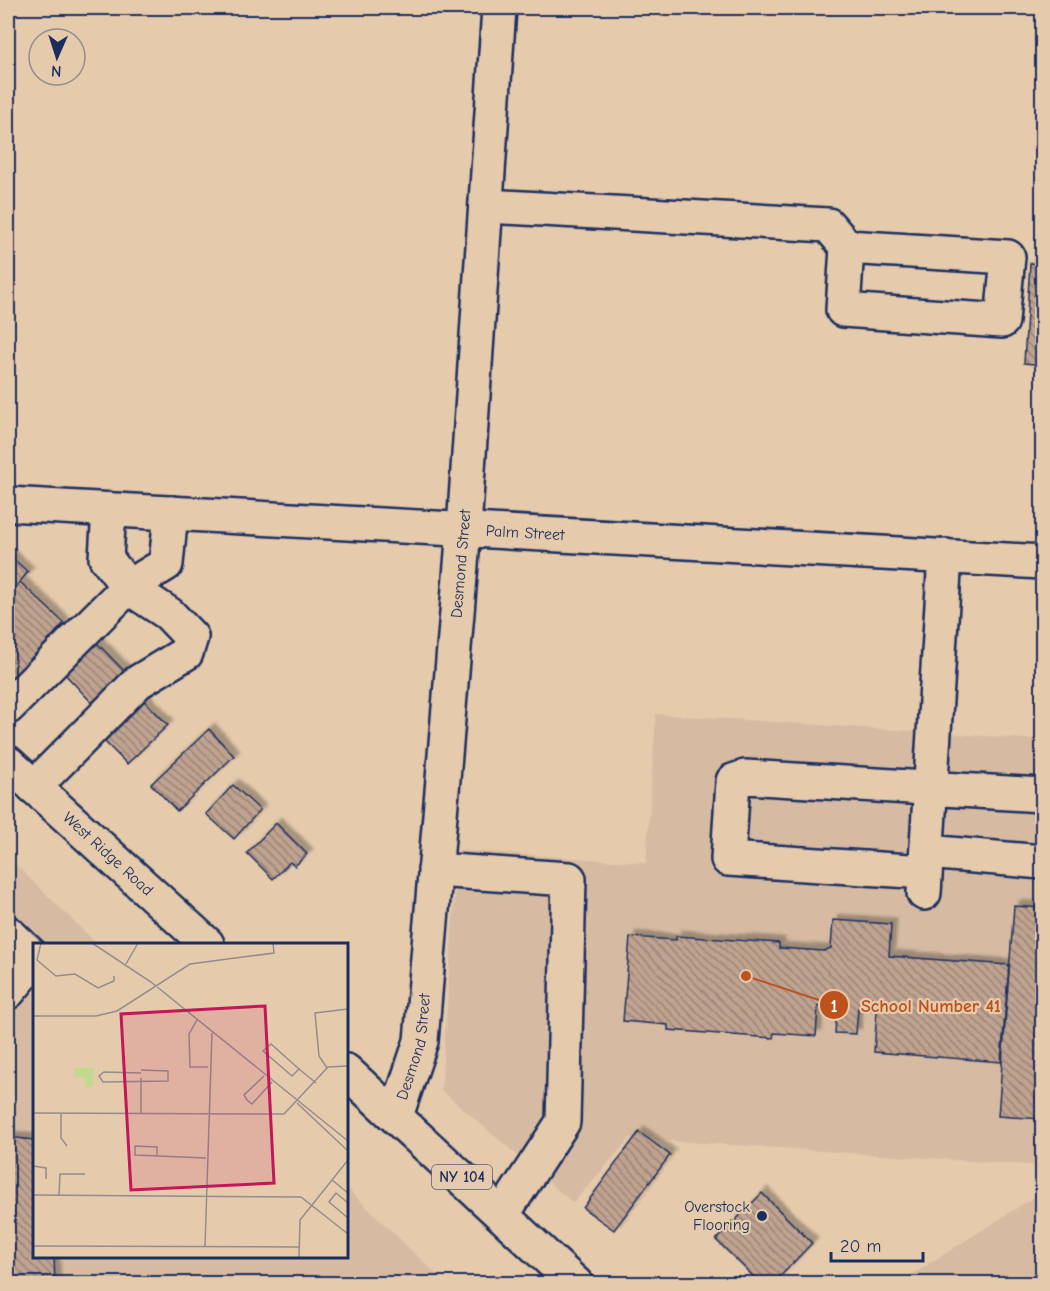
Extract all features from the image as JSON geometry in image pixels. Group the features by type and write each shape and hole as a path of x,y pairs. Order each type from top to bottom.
{"main road":[{"name":"Desmond Street","path":"396,1116 421,1041 464,529 500,8"},
{"path":"486,206 828,225 847,247 843,310 1002,321 1008,257 847,247"},
{"name":"Palm Street","path":"8,504 1042,562"},
{"path":"34,787 138,682 186,653 191,637 169,614 128,587 106,558 109,510"},
{"path":"8,707 128,587 166,564 171,513"},
{"path":"926,873 929,790 945,556"},
{"name":"West Ridge Road","path":"8,763 205,943"},
{"path":"1042,795 929,790 746,777 733,781 728,859 926,873 1042,862"},
{"path":"435,870 569,879 563,1122 502,1215"},
{"path":"8,933 32,956 32,965 8,992"},
{"name":"NY 104","path":"348,1073 576,1284"}],"shaded area":[{"path":"656,714 1042,740 1042,1166 630,1138 573,1203 441,1090 458,850 646,863"},
{"path":"8,857 96,943 33,943 33,1258 348,1258 348,1189 445,1283 8,1283"},
{"path":"1042,1192 1042,1283 899,1283"}],"building":[{"path":"1030,263 1042,264 1042,365 1024,363"},
{"path":"8,554 28,572 8,596"},
{"path":"20,582 64,623 14,679 8,673 8,596"},
{"path":"95,641 126,673 93,704 63,672"},
{"path":"140,696 168,725 127,764 99,736"},
{"path":"209,729 234,756 177,811 151,784"},
{"path":"233,785 260,810 234,839 206,814"},
{"path":"276,823 307,854 295,866 290,862 273,879 247,853"},
{"path":"1014,906 1042,908 1042,1119 998,1116"},
{"path":"833,920 891,924 889,956 1009,965 1001,1062 874,1052 877,1010 858,1008 856,1034 835,1033 837,1007 818,1006 816,1036 774,1033 773,1038 668,1030 668,1025 623,1021 630,937 676,940 676,936 779,943 779,948 824,951 831,948"},
{"path":"639,1132 670,1155 614,1230 583,1208"},
{"path":"8,1137 33,1140 33,1258 54,1258 55,1284 8,1284"},
{"name":"Overstock Flooring","path":"762,1193 812,1243 773,1284 761,1284 716,1240"}],"place":[{"name":"School Number 41","path":"746,976"},
{"name":"Overstock Flooring","path":"762,1216"}]}
